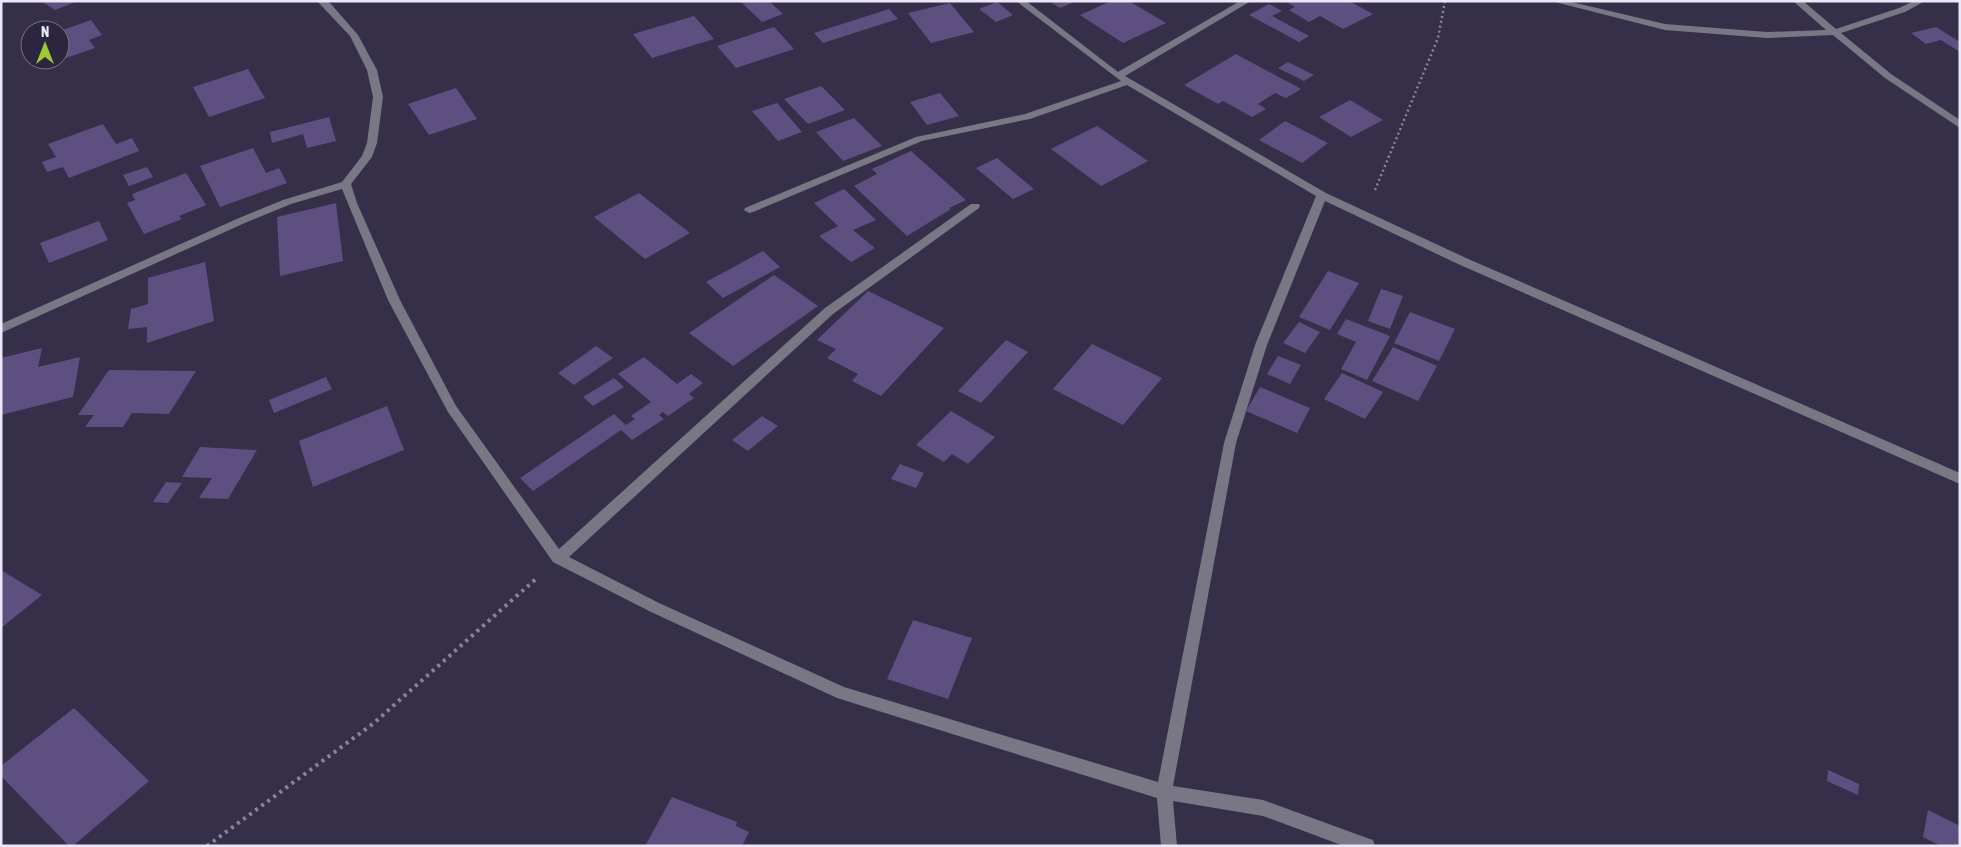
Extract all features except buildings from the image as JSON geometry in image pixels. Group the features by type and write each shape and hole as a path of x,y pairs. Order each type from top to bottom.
{"street":[{"path":"1,329 243,220 287,202 346,184 367,157 375,129 378,97 372,70 354,35 328,6 321,1"},
{"path":"1020,1 1123,79 1322,195 1480,269 1960,479"},
{"path":"749,210 919,140 1027,117 1072,103 1123,79 1247,1"},
{"path":"1555,1 1665,27 1767,35 1835,32 1902,10 1921,1"},
{"path":"1797,1 1888,76 1960,125"},
{"path":"346,184 352,203 394,300 452,409 558,558 654,607 842,693 1164,792 1263,808 1367,846"},
{"path":"1169,846 1164,792 1230,443 1261,345 1322,195"},
{"path":"558,558 829,310 975,206"}],"path":[{"path":"1363,215 1391,155 1435,46 1445,1"},
{"path":"207,846 374,723 558,558"}]}
